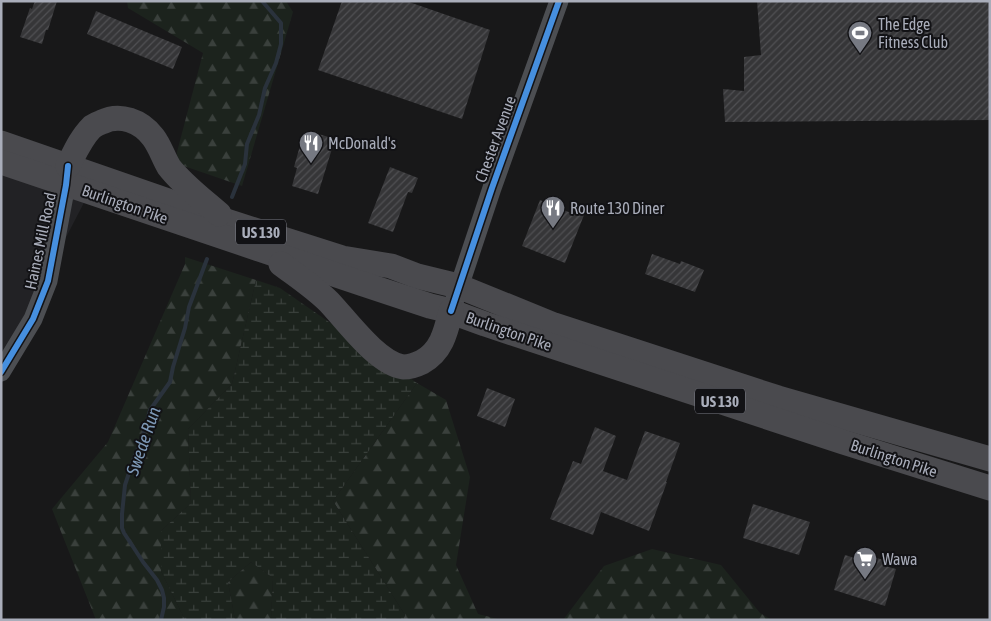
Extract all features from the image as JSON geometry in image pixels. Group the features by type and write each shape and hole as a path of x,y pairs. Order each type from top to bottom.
{"highway":[{"path":"67,175 77,147 94,126 106,120 118,118 130,120 144,128 152,136 169,166 226,221"},
{"name":"Burlington Pike","path":"1,143 67,175 265,252 420,303 451,311 733,406 990,488"},
{"name":"Burlington Pike","path":"1,162 67,175 226,221 342,258 391,266 417,276 458,286 554,325 778,398 990,459"},
{"path":"265,252 327,300 367,344 392,363 403,366 416,365 432,355 438,349 446,332 451,311"}],"street":[{"name":"Chester Avenue","path":"451,311 458,286 559,1"},
{"name":"Haines Mill Road","path":"1,372 33,319 48,281 67,175"}],"shaded area":[{"path":"1,163 89,193 1,363"}],"green space":[{"path":"127,1 286,1 293,12 242,186 178,164 177,152 203,53 128,8"},
{"path":"185,257 256,280 232,384 188,429 191,503 161,531 161,571 185,620 96,620 52,509 108,442 185,264"},
{"path":"256,280 280,288 417,383 333,501 405,615 403,620 271,620 273,578 251,562 228,582 235,620 185,620 161,571 161,531 191,503 188,429 232,384"},
{"path":"417,383 446,400 470,477 456,565 478,614 502,620 403,620 405,615 333,501"},
{"path":"652,549 721,565 760,613 772,620 563,620 604,566"},
{"path":"251,562 273,578 271,620 235,620 228,582"}],"building":[{"path":"35,1 57,1 42,44 20,37 30,8 32,9"},
{"path":"342,1 406,1 490,30 462,119 318,70"},
{"path":"757,1 990,1 990,120 725,122 723,89 744,91 744,57 761,55"},
{"path":"96,11 182,47 173,69 87,34"},
{"name":"McDonald's","path":"309,131 335,139 318,194 292,186 297,168 294,167 303,135 307,136"},
{"path":"390,167 418,178 412,193 408,192 393,232 368,223"},
{"name":"Route 130 Diner","path":"540,200 571,213 574,206 586,210 565,263 522,246"},
{"path":"652,254 680,264 681,261 704,270 695,292 645,274"},
{"path":"487,388 515,399 505,427 477,416"},
{"path":"595,427 616,436 603,471 627,480 645,431 680,443 649,531 601,512 593,535 550,519 573,461 581,464"},
{"path":"753,504 810,522 799,555 743,538"},
{"name":"Wawa","path":"860,553 887,561 885,566 896,569 885,606 834,590 845,555 858,559"}],"waterway":[{"name":"Swede Run","path":"232,197 245,164 247,144 259,115 265,88 276,63 281,44 281,23 262,1"},
{"name":"Swede Run","path":"161,620 164,607 162,590 122,528 125,485 142,439 150,410 170,382 189,307 207,259"}],"cycle path":[{"path":"451,311 492,188 559,1"},
{"path":"1,372 33,319 48,281 68,166"}],"place":[{"name":"The Edge Fitness Club","path":"860,54"},
{"name":"McDonald's","path":"311,164"},
{"name":"Route 130 Diner","path":"553,229"},
{"name":"Wawa","path":"865,580"}]}
